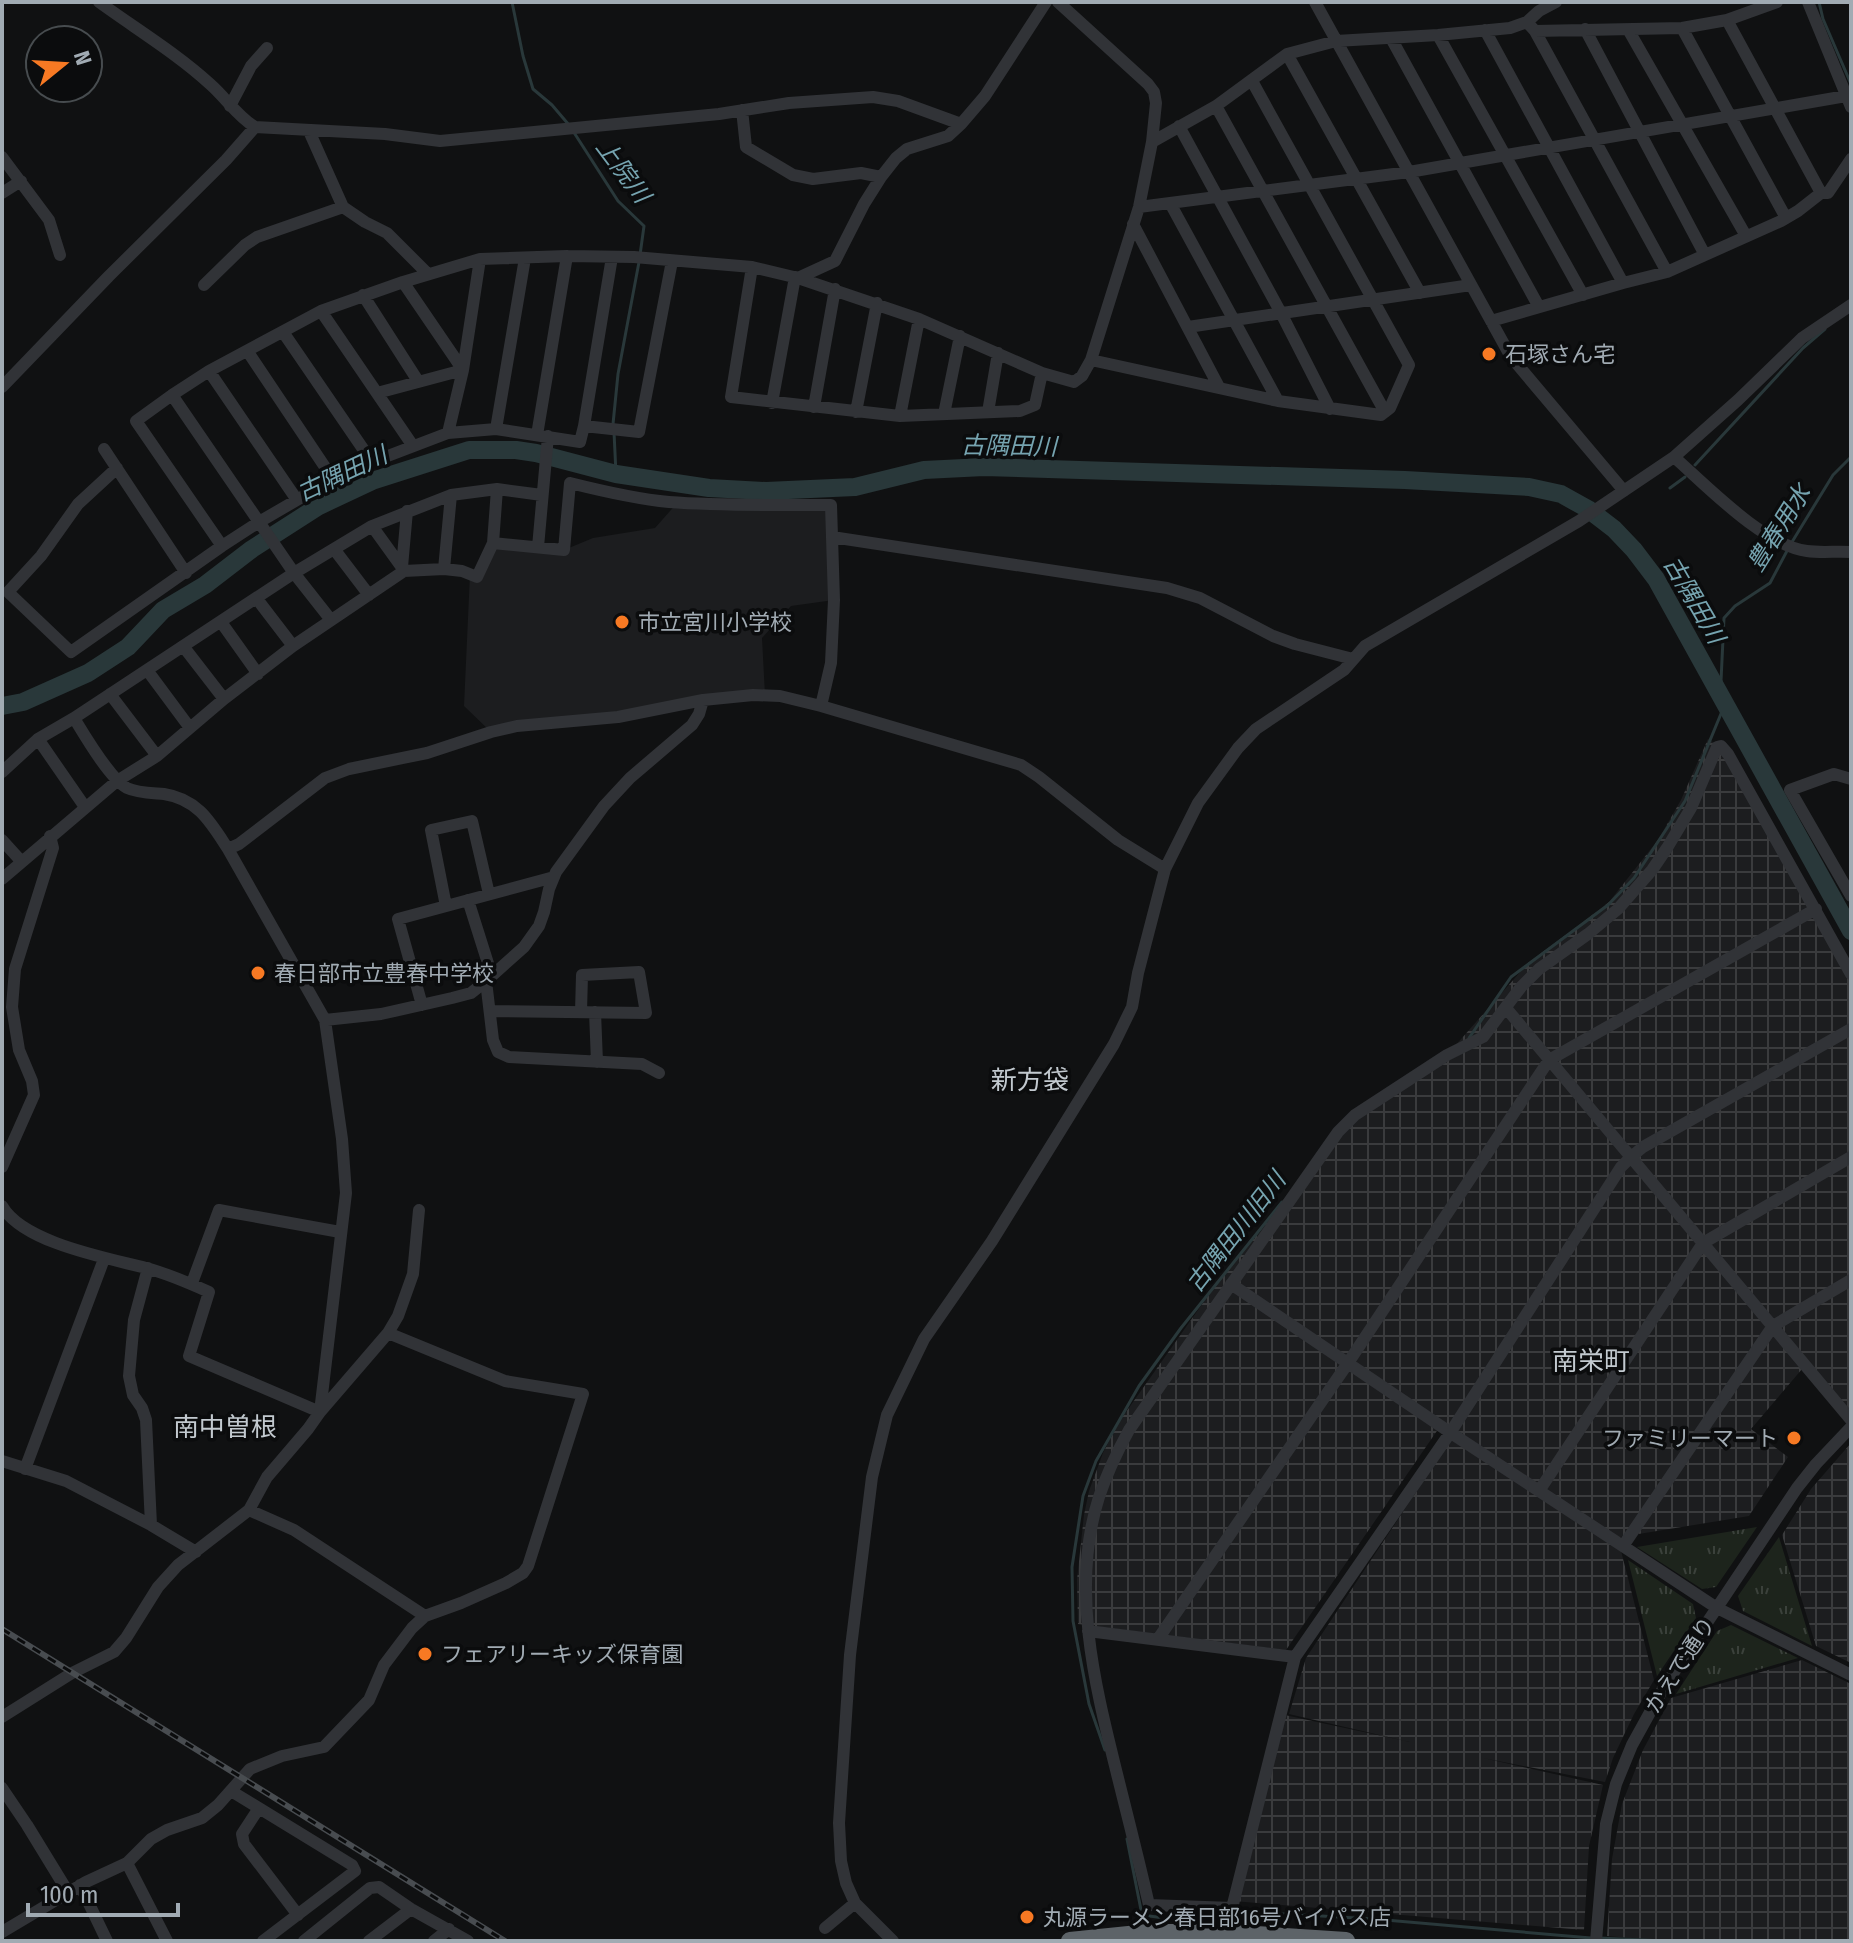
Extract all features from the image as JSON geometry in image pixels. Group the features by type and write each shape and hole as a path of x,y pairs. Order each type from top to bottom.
{"highway":[{"path":"1070,1941 1148,1933 1346,1941"}],"street":[{"path":"99,2 163,46 210,84 244,120 255,127 385,134 440,141 789,103 873,97 898,101 961,124"},
{"path":"796,277 835,261 881,177 896,158 907,149 948,136 961,124 985,96 1046,2"},
{"path":"222,546 136,421 209,371 321,311 480,259 612,257 752,267 796,277 877,303 1042,373 1074,382 1082,376 1091,360 1139,207 1156,103 1154,92 1148,84 1058,2"},
{"path":"1315,2 1511,357 1624,491"},
{"path":"1531,26 1539,11 1556,2"},
{"path":"1152,142 1216,106 1287,54 1336,41 1531,26 1629,31 1682,28 1727,20 1777,2"},
{"path":"1139,207 1409,172 1774,108 1848,102 1808,2"},
{"path":"1727,20 1821,193"},
{"path":"1531,26 1667,272"},
{"path":"1682,28 1786,218"},
{"path":"1585,29 1705,255"},
{"path":"1485,30 1623,283"},
{"path":"1629,31 1746,236"},
{"path":"1438,35 1583,295"},
{"path":"1391,38 1539,307"},
{"path":"230,106 251,66 267,48"},
{"path":"1287,54 1420,293"},
{"path":"1091,360 1278,401 1381,415 1390,408 1409,365 1252,81"},
{"path":"1216,106 1385,412"},
{"path":"742,110 746,147 793,175 813,179 861,173 881,177"},
{"path":"1179,126 1330,409"},
{"path":"2,387 255,127"},
{"path":"309,131 343,207 387,233 428,274"},
{"path":"2,157 49,220 60,255"},
{"path":"1491,321 1667,272 1705,255 1786,218 1821,193 1828,193 1851,159"},
{"path":"2,193 21,181"},
{"path":"1170,203 1278,401"},
{"path":"204,285 257,237 343,207"},
{"path":"1133,224 1219,387"},
{"path":"538,547 543,436 567,256"},
{"path":"117,468 78,504 41,556 8,592 71,652 222,546 333,479 372,462 448,433 496,429 580,442 612,257"},
{"path":"496,429 525,258"},
{"path":"448,433 463,370 480,259"},
{"path":"584,426 639,432 672,261"},
{"path":"752,267 731,397 900,416 1020,411 1035,405 1042,373"},
{"path":"772,403 796,277"},
{"path":"403,282 463,370"},
{"path":"1188,327 1471,285"},
{"path":"814,407 835,289"},
{"path":"363,295 418,381"},
{"path":"856,412 877,303"},
{"path":"893,1941 855,1903 841,1861 839,1823 850,1655 872,1477 882,1430 924,1339 992,1241 1114,1044 1132,1007 1165,869 1198,803 1238,748 1256,729 1344,670 1365,646 1579,521 1674,457 1802,338 1851,305"},
{"path":"321,311 413,446"},
{"path":"900,416 919,319"},
{"path":"283,332 372,462"},
{"path":"944,414 960,336"},
{"path":"248,352 333,479"},
{"path":"988,412 998,353"},
{"path":"377,393 463,370"},
{"path":"209,371 297,500"},
{"path":"172,395 294,573 331,620"},
{"path":"104,449 186,573"},
{"path":"1674,457 1771,538 1806,551 1851,552"},
{"path":"493,543 564,550 570,483 667,502 831,505 834,600 831,663 821,706"},
{"path":"2,772 38,739 372,526 451,495 497,489 542,495"},
{"path":"2,879 117,781 157,756 293,646 403,569 444,569 477,577 493,543 497,489"},
{"path":"444,569 451,495"},
{"path":"403,569 407,511"},
{"path":"372,526 403,569"},
{"path":"832,537 1167,588 1200,598 1273,636 1353,659"},
{"path":"334,549 369,595"},
{"path":"257,599 293,646"},
{"path":"221,622 258,674"},
{"path":"183,646 224,699"},
{"path":"147,670 190,728"},
{"path":"110,694 157,756"},
{"path":"228,849 239,844 325,778 349,769 427,753 517,726 618,717 703,700 765,695 821,706 1021,765 1118,840 1165,869"},
{"path":"325,1020 381,1014 471,993 489,978 524,947 539,926 554,877 604,806 630,778 692,725 703,700"},
{"path":"74,718 117,781 129,789 176,796 197,807 228,849 325,1020 342,1139 346,1193 320,1412"},
{"path":"38,739 85,807"},
{"path":"1233,1908 1149,1905 1099,1704 1088,1631 1086,1587 1091,1536 1098,1499 1112,1461 1129,1430 1338,1132 1355,1115 1434,1063 1483,1037 1539,969 1618,909 1667,848 1691,808 1717,747 1721,746 1728,754 1851,974"},
{"path":"1851,779 1834,774 1790,790 1851,896"},
{"path":"446,906 431,830 472,821 489,894"},
{"path":"2,1167 34,1095 32,1081 19,1050 12,1007 15,969 53,848 50,836"},
{"path":"2,840 21,861"},
{"path":"422,1005 398,919 554,877"},
{"path":"468,900 489,978 493,1040 498,1052 509,1057 642,1064 659,1073"},
{"path":"1158,1639 1348,1363 1549,1060 1816,909"},
{"path":"490,1011 646,1013 639,972 582,975 581,1012"},
{"path":"1506,1008 1851,1420"},
{"path":"595,1012 597,1062"},
{"path":"1224,1937 1295,1657 1450,1433 1621,1167 1643,1147 1851,1029"},
{"path":"1539,1491 1703,1243 1851,1157"},
{"path":"2,1206 13,1220 33,1233 104,1259 148,1268 209,1292 189,1356 320,1412"},
{"path":"192,1283 219,1210 340,1232"},
{"path":"2,1717 72,1673 114,1652 158,1587 178,1565 249,1510 267,1477 388,1333 398,1316 413,1274 419,1210"},
{"path":"25,1469 104,1259"},
{"path":"148,1268 134,1320 129,1376 133,1395 146,1420 151,1525"},
{"path":"1623,1546 1773,1326 1851,1280"},
{"path":"1231,1284 1450,1433 1717,1608 1851,1675"},
{"path":"2,1932 74,1889 127,1863 151,1839 202,1818 250,1769 282,1756 324,1747 369,1700 384,1665 425,1616 506,1583 523,1573 528,1566 583,1394 505,1381 388,1333"},
{"name":"かえで通り","path":"1596,1941 1606,1824 1623,1765 1646,1717 1797,1488 1851,1427"},
{"path":"2,1461 66,1481 196,1552"},
{"path":"249,1510 294,1530 425,1616"},
{"path":"1088,1631 1295,1657"},
{"path":"2,1788 107,1941"},
{"path":"231,1791 352,1865 355,1871 263,1941"},
{"path":"259,1808 242,1834 244,1844 298,1915"},
{"path":"127,1863 167,1941"},
{"path":"304,1941 370,1888 379,1887 468,1941"},
{"path":"825,1928 855,1903"},
{"path":"369,1941 411,1909"},
{"path":"434,1941 449,1929"}],"shaded area":[{"name":"市立宮川小学校","path":"678,502 831,505 834,600 791,606 762,638 765,695 491,732 464,706 470,574 476,577 493,543 564,550 593,538 655,528"},
{"path":"1708,739 1719,746 1851,983 1851,1411 1808,1362 1751,1429 1788,1457 1749,1516 1614,1538 1441,1425 1286,1650 1078,1624 1077,1580 1084,1515 1103,1453 1119,1422 1222,1276 1338,1132 1447,1055 1529,962 1609,902 1658,840 1681,800"},
{"path":"1454,1435 1620,1547 1654,1680 1634,1714 1605,1782 1483,1758 1603,1785 1589,1846 1584,1930 1234,1901 1280,1714 1410,1742 1289,1714 1306,1658"},
{"path":"1851,1443 1851,1663 1816,1646 1782,1535 1811,1489"},
{"path":"1802,1660 1851,1684 1851,1941 1666,1941 1607,1936 1612,1859 1622,1804 1643,1750 1671,1698"}],"green space":[{"path":"1757,1527 1716,1587 1702,1589 1637,1547"},
{"path":"1779,1537 1812,1646 1743,1611 1738,1596"},
{"path":"1628,1560 1693,1604 1696,1618 1657,1676"},
{"path":"1731,1625 1798,1658 1676,1694 1717,1631"}],"waterway":[{"name":"上院川","path":"512,2 533,89 569,125"},
{"name":"豊春用水","path":"1819,2 1823,19 1851,84"},
{"name":"上院川","path":"573,131 618,201 644,226 640,255"},
{"name":"上院川","path":"613,424 618,374 639,262"},
{"name":"豊春用水","path":"1695,465 1803,348 1825,329"},
{"name":"上院川","path":"614,432 616,474"},
{"name":"古隅田川","path":"2,706 23,702 88,673 128,647 163,610 205,585 252,549 319,506 372,481 469,450 516,450 616,474 709,488 766,491 855,487 924,470 984,467 1405,480 1529,487 1561,494 1588,509 1614,529 1656,579 1851,931"},
{"name":"豊春用水","path":"1792,542 1833,475 1851,457"},
{"name":"豊春用水","path":"1670,488 1685,477"},
{"name":"古隅田川旧川","path":"1469,1038 1511,977 1608,905 1634,878 1685,801 1725,704 1721,681 1724,618 1735,606 1770,583 1788,549"},
{"name":"古隅田川","path":"2,714 23,702"},
{"name":"古隅田川旧川","path":"1105,1750 1089,1704 1073,1621 1072,1567 1083,1496 1096,1461 1139,1386 1181,1328 1282,1202"},
{"path":"1127,1839 1142,1915 1164,1918 1228,1915"},
{"path":"1236,1914 1374,1919 1591,1938"},
{"path":"1599,1938 1666,1941"}],"railway":[{"path":"2,1629 505,1941"}],"place":[{"name":"石塚さん宅","path":"1489,354"},
{"name":"市立宮川小学校","path":"622,622"},
{"name":"春日部市立豊春中学校","path":"258,973"},
{"name":"ファミリーマート","path":"1794,1438"},
{"name":"フェアリーキッズ保育園","path":"425,1654"},
{"name":"丸源ラーメン春日部16号バイパス店","path":"1027,1917"}],"district":[{"name":"新方袋","path":"1030,1080"},
{"name":"南栄町","path":"1591,1361"},
{"name":"南中曽根","path":"225,1427"}]}
